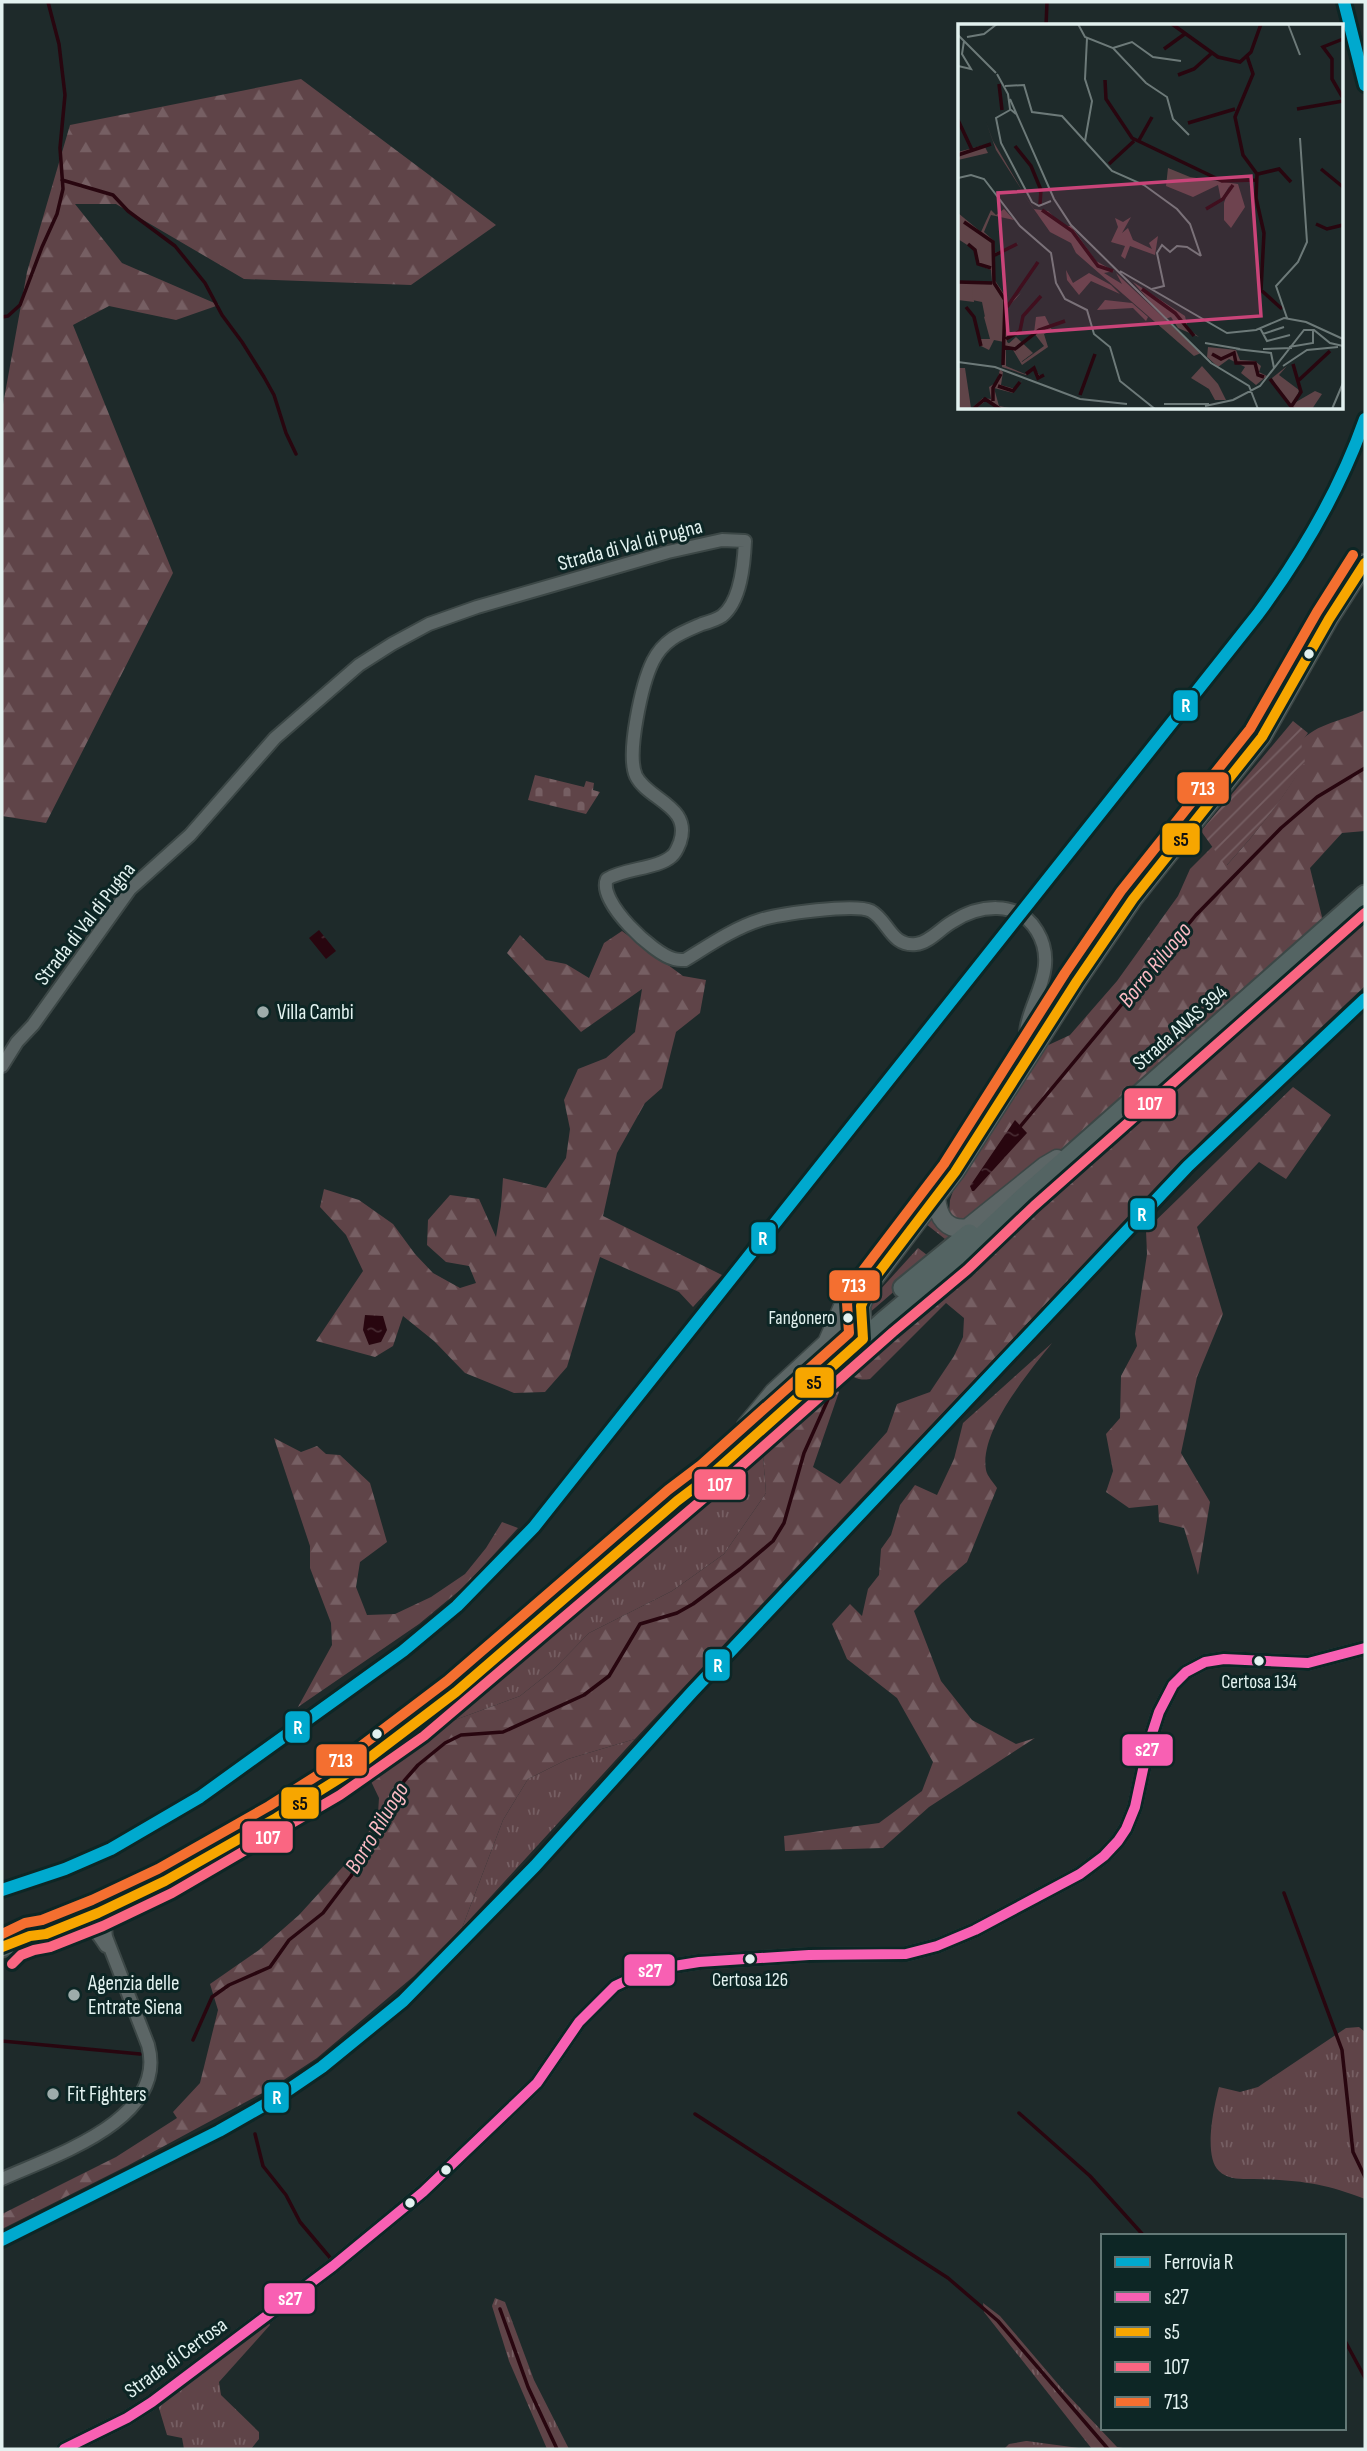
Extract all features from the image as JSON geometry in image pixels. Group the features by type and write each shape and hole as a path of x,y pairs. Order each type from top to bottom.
{"main road":[{"name":"Strada ANAS 394","path":"858,1332 960,1240 1025,1196 1365,895"},
{"path":"677,1501 746,1426 858,1332"},
{"path":"2,1947 144,1892 237,1841 356,1768 481,1672 677,1501 716,1471 858,1332"},
{"path":"38,1935 164,1874 181,1870"}],"street":[{"name":"Strada di Val di Pugna","path":"2,1066 130,889 190,835 275,738 359,665 429,624 477,607 668,552 722,540 745,541 743,573 730,605 723,615 681,632 661,646 652,663 638,711 633,762 636,776 672,809 681,821 682,835 674,855 666,860 621,872 607,879 605,889 610,902 629,926 659,950 672,959 685,960 761,920 844,908 865,909 877,915 887,930 901,942 913,945 923,943 951,922 978,909 1010,909 1034,926 1044,950 1042,985 1024,1036 1030,1053"},
{"path":"839,1313 842,1324 858,1332 861,1303 867,1289 936,1198 1133,900 1262,737 1329,619 1365,563"},
{"path":"936,1198 938,1211 944,1222 957,1229 968,1228 1045,1166 1072,1154"},
{"path":"746,1426 774,1392 824,1348 831,1338 839,1313 854,1291 915,1224"},
{"name":"Strada di Certosa","path":"64,2449 127,2418 152,2402 381,2229 537,2083 579,2022 615,1986 649,1970 699,1962 809,1955 906,1954 937,1946 975,1930 1080,1874 1104,1856 1118,1841 1135,1807 1148,1746 1159,1712 1169,1691 1186,1672 1205,1662 1224,1659 1308,1663 1365,1647"},
{"path":"2,2179 102,2132 125,2113 148,2082 151,2064 148,2045 109,1949 105,1927 107,1918 144,1892"},
{"path":"38,1935 89,1926 109,1949"}],"green space":[{"path":"301,79 496,225 411,285 244,279 116,204 75,204 122,263 219,305 176,320 109,306 73,325 173,573 46,823 2,816 2,410 27,272 70,125"},
{"path":"1365,710 1365,831 1342,833 1310,868 1323,921 1068,1148 965,1221 956,1220 949,1213 955,1185 1042,1048 1070,1035 1117,981 1178,896 1190,869 1213,846 1227,865 1248,841 1278,803 1304,762 1300,742 1322,726"},
{"path":"1293,721 1308,733 1301,743 1305,762 1288,790 1226,866 1201,831"},
{"path":"535,775 584,787 586,781 594,783 593,790 600,792 586,814 528,800"},
{"path":"1365,915 1365,986 1206,1136 635,1739 568,1759 528,1779 503,1820 462,1928 414,1976 317,2058 270,2089 2,2229 2,2214 116,2157 177,2118 173,2112 200,2083 218,2010 210,1984 259,1950 299,1915 360,1848 378,1814 379,1798 367,1773 425,1731 520,1696 554,1669 589,1633 672,1591 724,1554 766,1493 762,1443 828,1384 839,1392 813,1467 840,1484 887,1432 897,1404 930,1392 963,1337 964,1318 946,1303 870,1379 853,1377 848,1365"},
{"path":"622,931 683,976 706,980 700,1013 676,1032 662,1088 645,1103 617,1153 603,1216 722,1275 693,1307 679,1292 600,1257 567,1367 545,1392 514,1393 465,1373 434,1341 403,1316 393,1346 375,1357 316,1341 363,1271 346,1235 320,1207 324,1189 359,1200 393,1224 433,1273 460,1288 476,1283 469,1266 446,1262 427,1245 428,1220 450,1195 479,1199 496,1237 503,1178 546,1188 566,1158 570,1129 564,1100 578,1069 606,1058 635,1032 642,989 581,1032 507,953 520,935 546,960 566,964 589,978 604,943"},
{"path":"1293,1087 1331,1115 1286,1179 1259,1162 1197,1227 1223,1314 1197,1377 1181,1453 1210,1502 1198,1575 1184,1528 1159,1522 1158,1505 1129,1508 1106,1492 1113,1471 1106,1434 1120,1418 1121,1376 1137,1346 1135,1334 1147,1254 1146,1230"},
{"path":"933,1215 957,1237 868,1314 869,1302 918,1248 927,1255 945,1239 926,1224"},
{"path":"1052,1343 1008,1403 990,1438 986,1470 997,1488 967,1562 914,1611 941,1681 972,1720 1016,1744 1035,1738 929,1807 883,1848 785,1851 784,1836 879,1823 922,1791 933,1762 897,1698 847,1659 832,1624 850,1604 862,1616 868,1589 879,1575 881,1549 891,1535 900,1505 915,1485 937,1495 954,1459 963,1423"},
{"path":"274,1438 301,1452 317,1446 326,1454 340,1455 370,1483 387,1542 360,1562 356,1587 367,1615 395,1614 431,1597 465,1574 502,1522 518,1528 466,1585 419,1624 298,1707 332,1645 331,1623 310,1568 310,1546"},
{"path":"762,1443 766,1493 724,1554 672,1591 589,1633 554,1669 520,1696 425,1731 490,1680 506,1673 699,1505 697,1500"},
{"path":"635,1739 462,1928 503,1820 528,1779 568,1759"},
{"path":"1359,2027 1365,2032 1365,2199 1311,2183 1235,2178 1219,2171 1214,2164 1211,2143 1219,2087 1240,2092 1258,2087 1346,2028"},
{"path":"495,2298 505,2302 534,2380 569,2449 547,2449 509,2361 492,2306"},
{"path":"983,2303 1000,2316 1064,2391 1117,2447 1129,2449 1092,2449 984,2312"},
{"path":"268,2321 270,2325 219,2382 221,2395 259,2432 259,2439 251,2449 184,2449 182,2438 167,2435 158,2405"},
{"path":"1026,2441 1086,2449 1004,2449 1009,2444"}],"water":[{"path":"319,930 336,951 326,959 309,938"},
{"path":"1015,1120 1027,1133 972,1191 970,1186"},
{"path":"365,1315 383,1316 387,1330 381,1342 369,1345 363,1330"}],"waterway":[{"path":"2,317 8,316 20,305 57,214 63,189 60,148 65,95 59,44 48,2"},
{"path":"1046,24 1047,2"},
{"path":"62,180 113,195 128,211 175,246 205,283 222,315 264,377 274,395 296,454"},
{"name":"Borro Riluogo","path":"1019,1128 1196,915 1281,828 1317,797 1365,768"},
{"name":"Borro Riluogo","path":"193,2040 212,1997 229,1985 270,1967 289,1940 323,1913 351,1876 389,1814 404,1781 418,1765 445,1743 461,1735 503,1732 584,1695 609,1676 640,1624 677,1613 693,1604 773,1541 784,1523 804,1453 830,1395"},
{"path":"1284,1893 1342,2050 1353,2152 1365,2177"},
{"name":"Borro Riluogo","path":"2,2041 140,2054"},
{"path":"1019,2113 1090,2176 1142,2234"},
{"path":"695,2114 948,2278 998,2321 1108,2449"},
{"path":"255,2134 263,2166 286,2195 300,2222 332,2260"},
{"path":"500,2309 528,2387 557,2449"},
{"path":"1346,2343 1365,2378"}],"rail line":[{"name":"R","path":"1344,2 1365,85"},
{"name":"R","path":"2,1890 65,1869 111,1849 200,1797 403,1651 457,1606 534,1527 1258,614 1319,520 1344,471 1365,419"},
{"name":"R","path":"2,2240 219,2131 275,2099 322,2067 403,2001 535,1866 692,1692 1188,1166 1365,999"}],"transit line":[{"name":"713","path":"2,1934 25,1923 42,1920 92,1900 158,1869 269,1806 348,1756 447,1681 668,1490 701,1465 849,1333 847,1303 858,1277 944,1164 1065,973 1121,891 1250,729 1353,555"},
{"name":"s5","path":"2,1947 30,1936 46,1934 98,1913 165,1881 276,1818 356,1768 456,1692 677,1501 710,1476 863,1339 861,1306 870,1284 955,1172 1077,981 1133,899 1262,737 1329,619 1365,563"},
{"name":"107","path":"12,1964 21,1955 50,1947 103,1926 172,1893 340,1795 424,1736 967,1270 1034,1206 1365,913"},
{"name":"s27","path":"64,2449 127,2418 152,2402 333,2266 423,2192 537,2083 579,2022 615,1986 649,1970 699,1962 809,1955 906,1954 937,1946 975,1930 1080,1874 1104,1856 1118,1841 1135,1807 1148,1746 1159,1712 1173,1685 1186,1672 1205,1662 1224,1659 1308,1663 1365,1648"}],"place":[{"name":"Villa Cambi","path":"263,1012"},
{"name":"Fangonero","path":"848,1318"},
{"name":"Certosa 134","path":"1259,1661"},
{"name":"Certosa 126","path":"750,1959"},
{"name":"Agenzia delle Entrate Siena","path":"74,1995"},
{"name":"Fit Fighters","path":"53,2094"}]}
